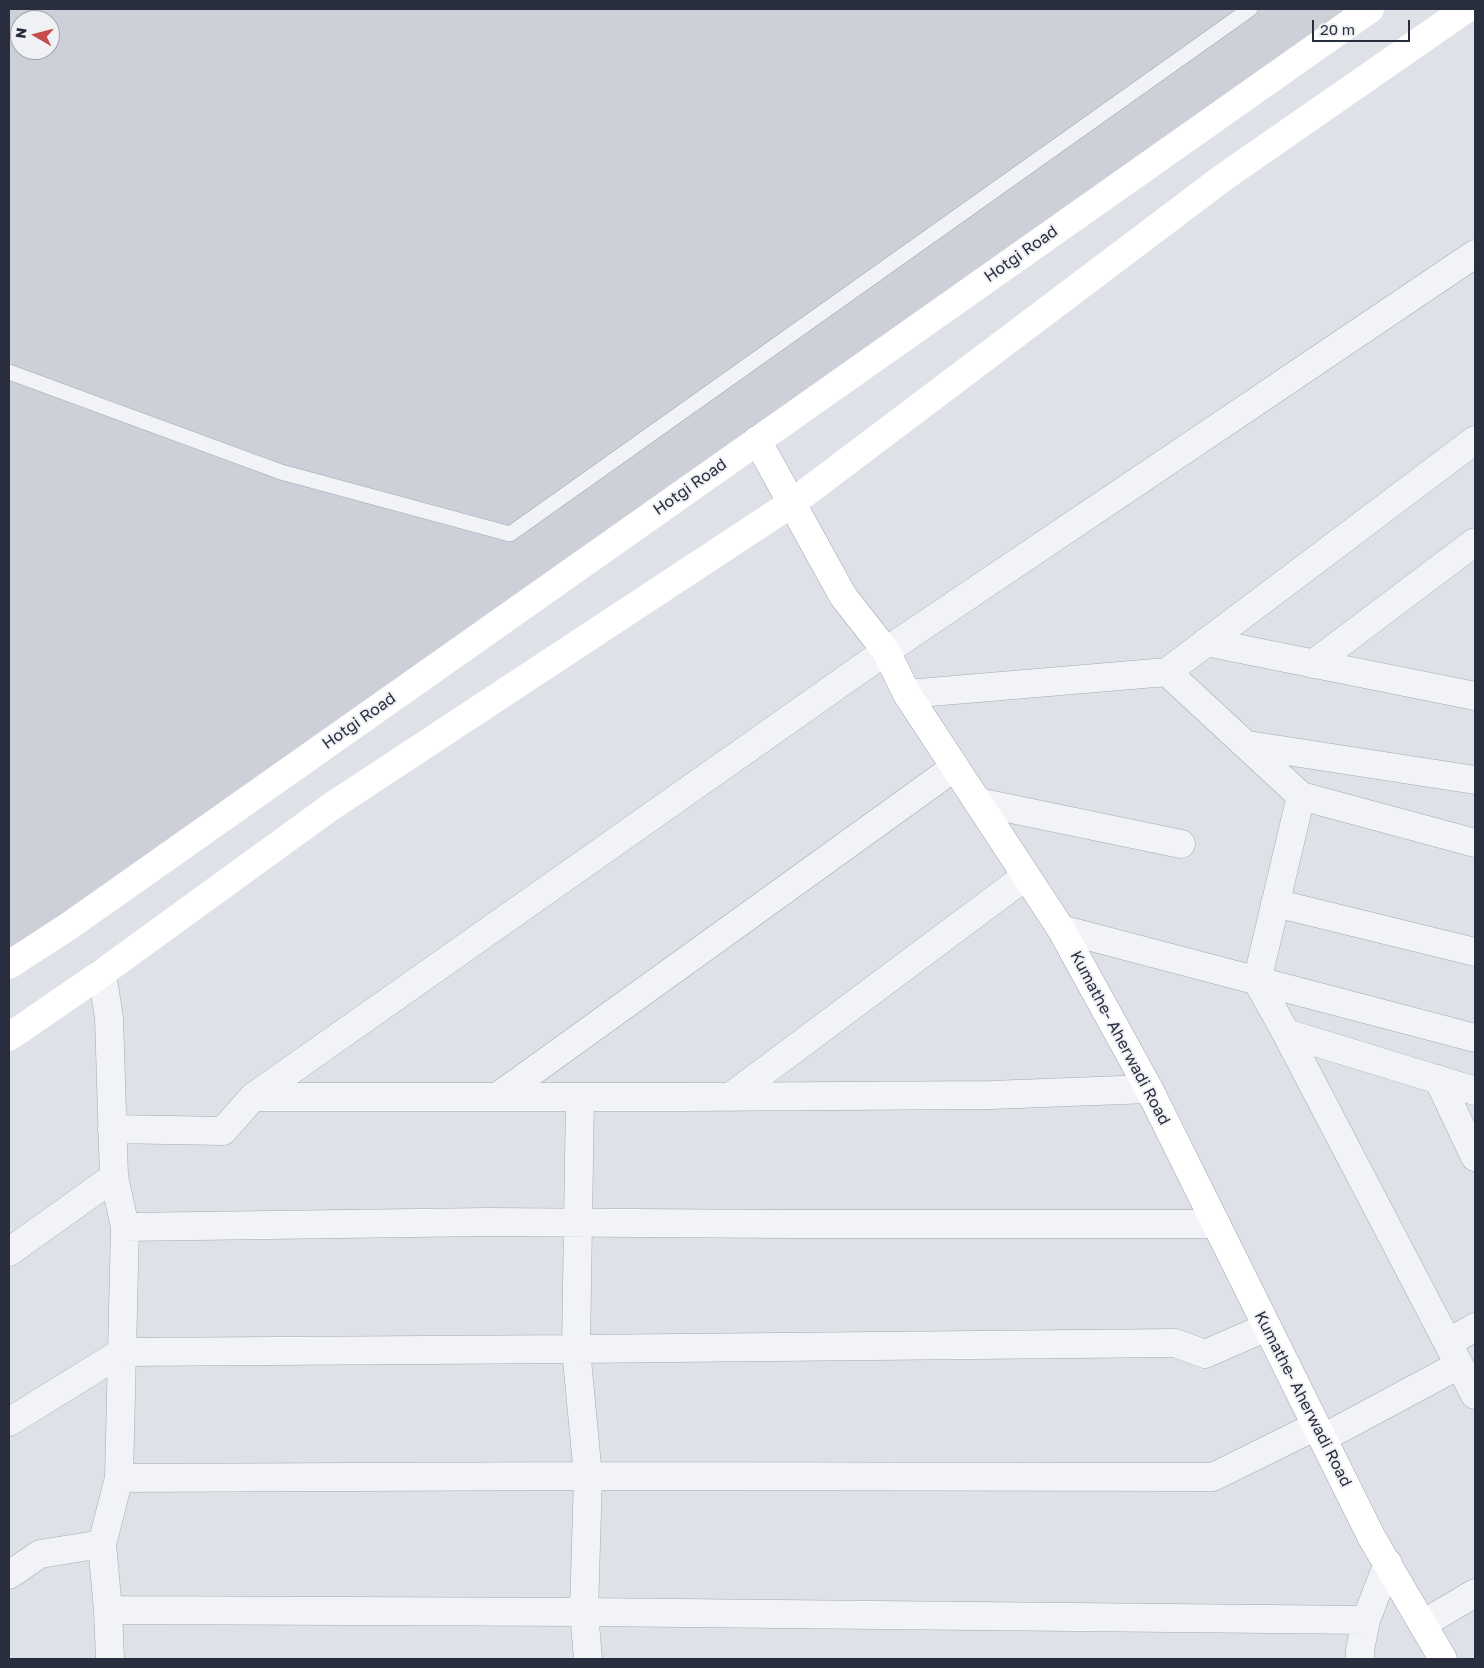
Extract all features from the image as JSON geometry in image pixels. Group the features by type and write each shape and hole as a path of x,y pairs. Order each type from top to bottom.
{"main road":[{"name":"Hotgi Road","path":"9,965 86,915 1370,9"},
{"path":"9,1037 102,974 332,806 792,502 1224,176 1466,9"},
{"name":"Kumathe- Aherwadi Road","path":"757,440 843,596 886,651 907,694 1061,929 1149,1089 1372,1538 1443,1659"}],"street":[{"path":"112,1130 223,1131 253,1097 886,651 1475,254"},
{"path":"907,694 1167,672 1475,440"},
{"path":"1313,664 1475,542"},
{"path":"1206,642 1475,696"},
{"path":"1167,672 1301,796 1475,843"},
{"path":"1248,745 1475,780"},
{"path":"497,1097 955,767"},
{"path":"1301,796 1257,981 1475,1395"},
{"path":"978,802 1181,844"},
{"path":"730,1097 1026,876"},
{"path":"1275,903 1475,952"},
{"path":"1061,929 1475,1038"},
{"path":"102,974 108,1018 114,1177 125,1226 119,1478 102,1544 110,1659"},
{"path":"1286,1033 1475,1091"},
{"path":"1438,1080 1475,1157"},
{"path":"253,1097 991,1095 1149,1089"},
{"path":"580,1097 576,1349 588,1476 584,1612 588,1659"},
{"path":"9,1252 114,1177"},
{"path":"125,1226 488,1222 1216,1224"},
{"path":"9,1422 122,1352 1175,1343 1206,1354 1267,1327"},
{"path":"119,1478 588,1476 1213,1477 1320,1432 1453,1354 1475,1327"},
{"path":"9,1575 40,1554 102,1544"},
{"path":"1360,1659 1366,1620 1388,1563"},
{"path":"1423,1624 1475,1593"},
{"path":"108,1610 584,1612 1366,1620"}],"lane":[{"path":"9,372 281,472 510,534 1250,9"}],"shaded area":[{"path":"9,9 1345,9 757,440 9,965"}]}
